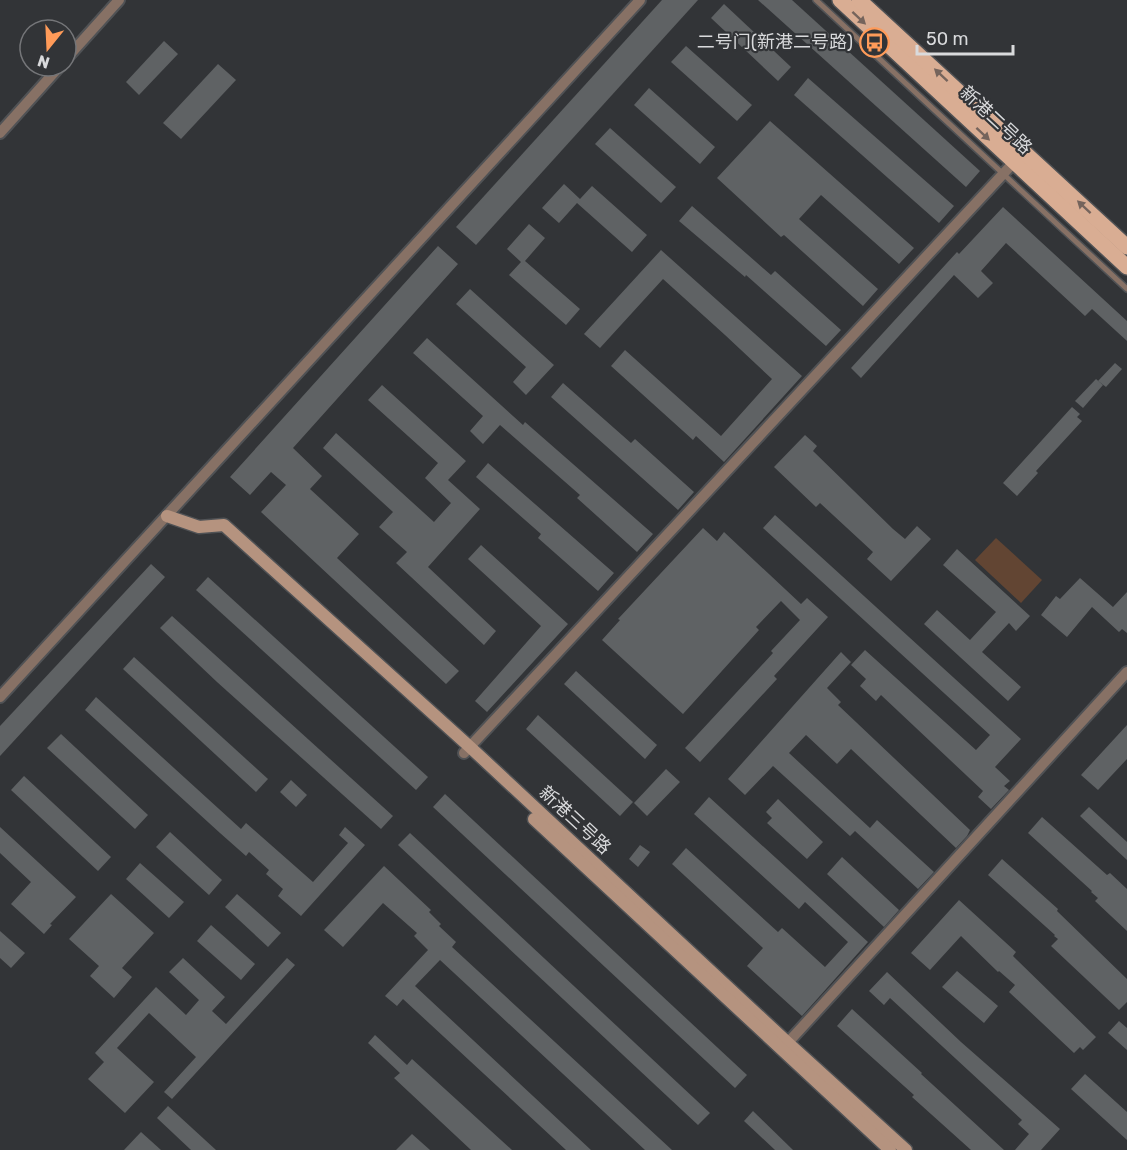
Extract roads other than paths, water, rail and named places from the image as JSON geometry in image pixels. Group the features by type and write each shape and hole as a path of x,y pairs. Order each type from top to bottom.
{"main road":[{"name":"新港二号路","path":"840,0 1127,267"},
{"name":"新港二号路","path":"859,0 1014,162 1127,247"}],"street":[{"path":"78,46 119,0"},
{"path":"0,697 640,0"},
{"path":"0,133 49,78"},
{"path":"467,750 1014,162"},
{"name":"新港三号路","path":"167,516 199,527 224,525 784,1047 890,1150"},
{"path":"784,1047 1127,672"},
{"name":"新港三号路","path":"784,1047 906,1150"}],"lane":[{"path":"816,0 1014,162 1127,289"}],"place":[{"name":"二号门(新港二号路)","path":"874,42"}]}
